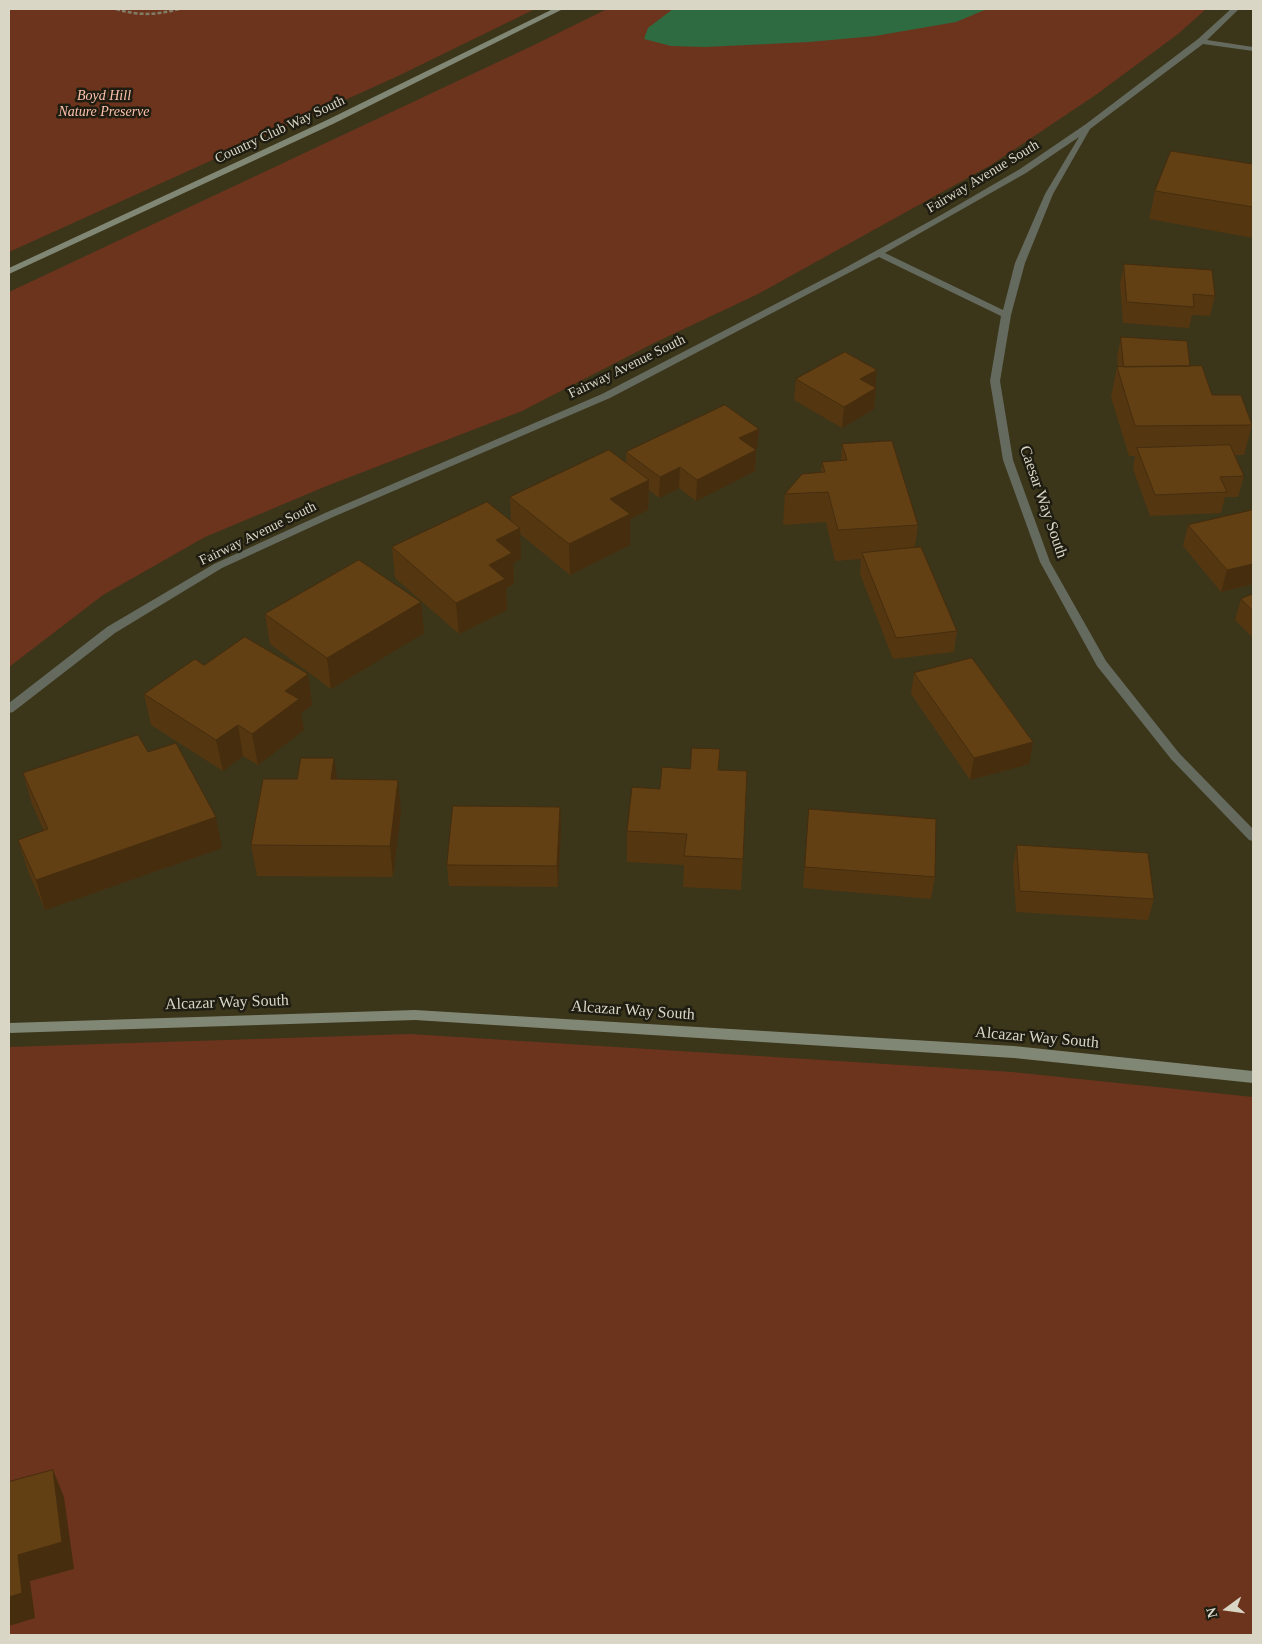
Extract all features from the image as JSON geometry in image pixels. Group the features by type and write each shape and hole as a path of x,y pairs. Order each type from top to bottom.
{"street":[{"name":"Country Club Way South","path":"9,271 330,122 560,9"},
{"name":"Fairway Avenue South","path":"9,709 111,630 218,566 328,515 606,396 878,253 1023,171 1090,126 1201,41 1235,9"},
{"path":"1201,41 1253,49"},
{"name":"Caesar Way South","path":"1090,126 1049,194 1020,263 1006,314 995,381 1008,460 1044,562 1101,663 1175,756 1253,838"},
{"path":"878,253 1006,314"},
{"name":"Alcazar Way South","path":"9,1028 415,1015 1014,1052 1253,1077"}],"path":[{"path":"116,9 130,14 156,15 179,9"}],"green space":[{"name":"Boyd Hill Nature Preserve","path":"9,9 535,9 398,76 9,252"},
{"path":"607,9 1206,9 1178,34 1097,94 991,165 758,294 654,343 522,411 329,485 205,537 103,595 9,667 9,292"},
{"path":"410,1034 1012,1072 1253,1097 1253,1635 9,1635 9,1047"}],"shaded area":[{"path":"673,9 987,9 956,22 875,36 809,42 705,47 671,46 644,39 648,28"}],"building":[{"path":"1171,151 1253,164 1253,207 1155,191"},
{"path":"1124,264 1212,270 1215,296 1193,294 1194,307 1127,302"},
{"path":"1121,337 1187,341 1190,366 1124,367"},
{"path":"845,352 877,370 860,379 876,388 844,407 796,379"},
{"path":"1202,366 1212,395 1241,395 1252,425 1135,426 1117,367"},
{"path":"725,405 759,429 739,438 756,450 697,480 680,467 660,477 626,452"},
{"path":"892,441 918,525 838,530 828,492 785,494 802,474 825,472 822,462 847,460 842,444"},
{"path":"1230,445 1244,476 1220,477 1227,492 1155,495 1137,448"},
{"path":"609,450 649,480 610,499 630,514 569,544 510,497"},
{"path":"487,502 520,528 496,540 512,553 489,565 505,579 456,603 392,547"},
{"path":"1253,510 1253,564 1227,570 1188,525"},
{"path":"921,547 957,631 896,638 862,553"},
{"path":"359,560 421,602 327,658 265,614"},
{"path":"1253,594 1253,611 1241,599"},
{"path":"245,637 308,674 285,691 299,699 252,734 238,725 216,740 144,694 195,659 204,665"},
{"path":"972,658 1033,742 974,758 914,673"},
{"path":"138,735 148,752 176,743 216,817 36,880 18,840 48,829 23,773"},
{"path":"692,748 720,749 718,770 747,771 743,859 684,856 687,834 627,831 632,787 660,789 662,767 690,769"},
{"path":"301,758 334,758 331,779 398,780 390,846 251,845 263,779 297,779"},
{"path":"453,806 560,807 557,866 447,865"},
{"path":"809,809 936,819 935,877 805,867"},
{"path":"1017,845 1148,853 1154,899 1020,891"},
{"path":"53,1470 62,1542 18,1555 22,1593 9,1597 9,1482"}]}
